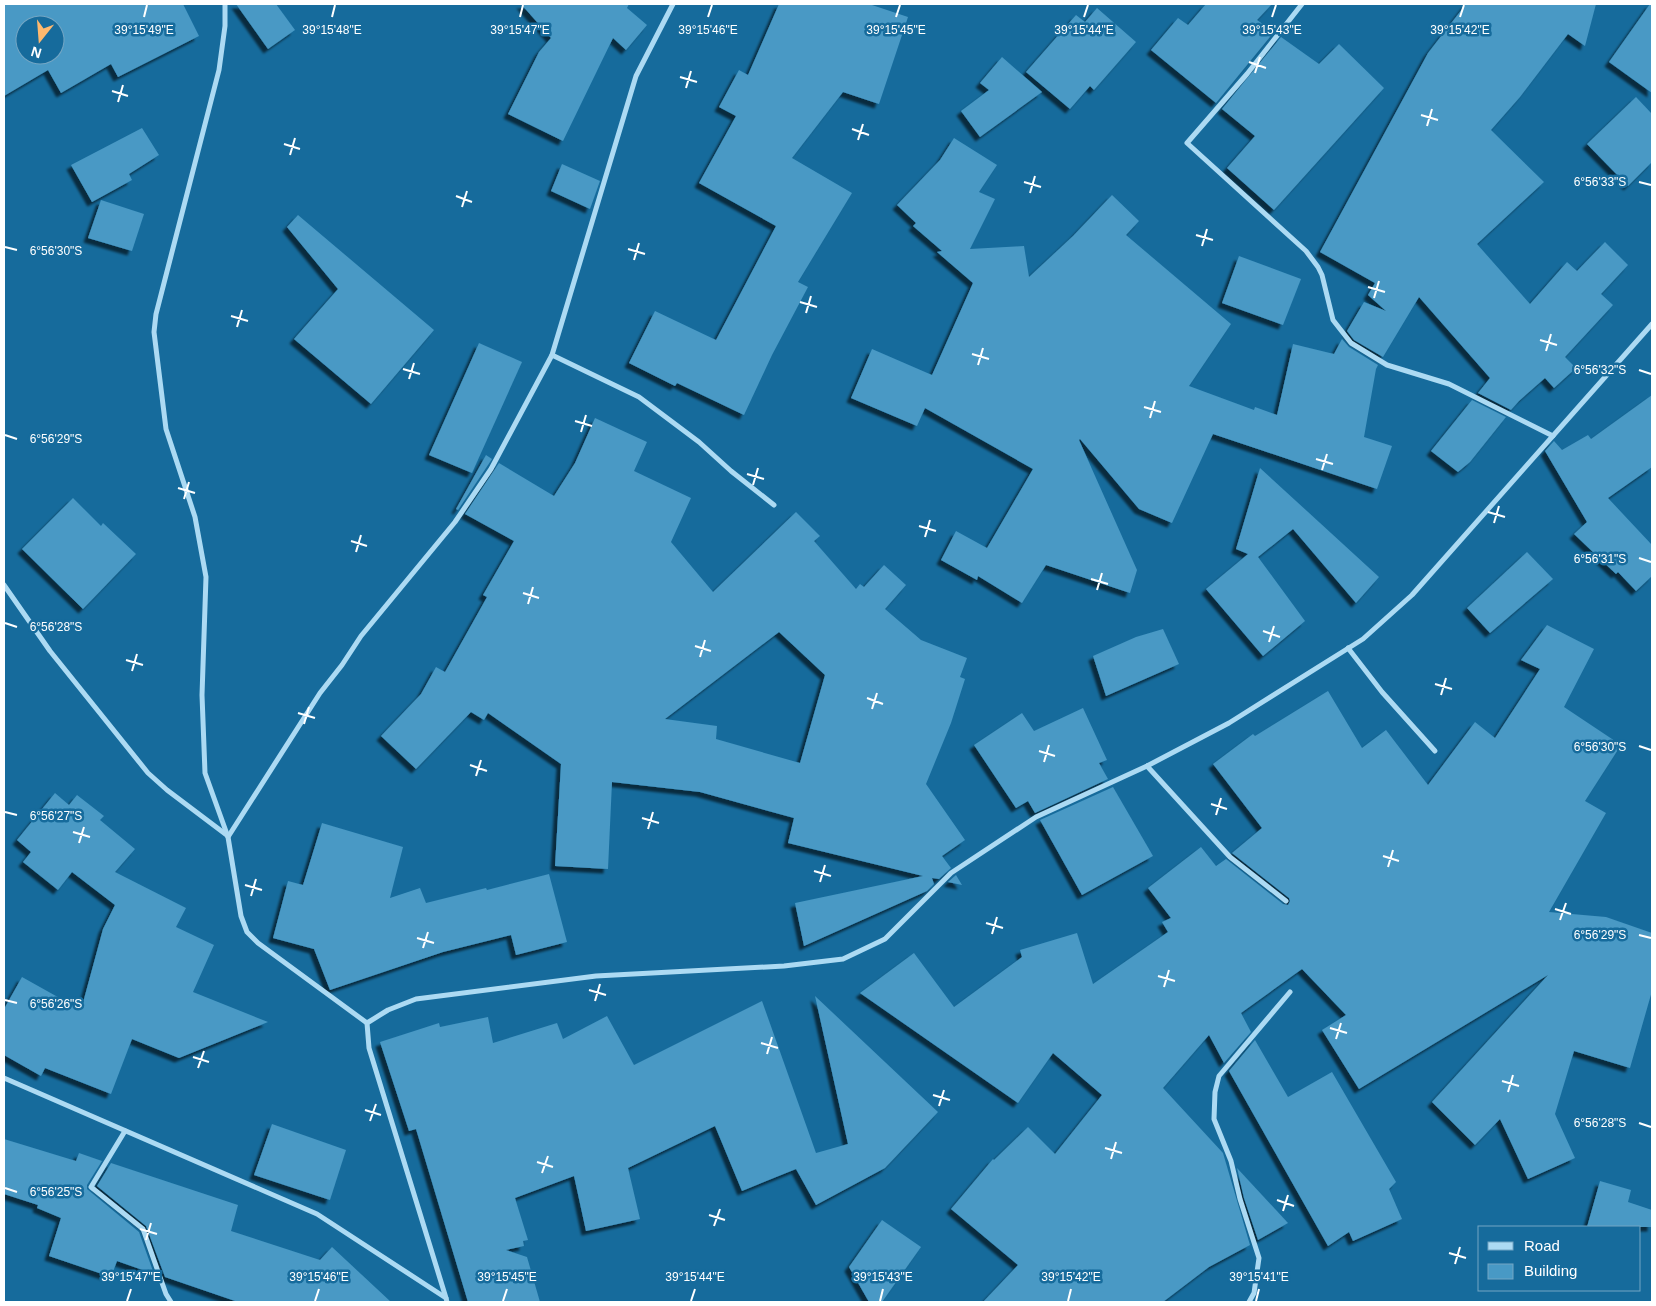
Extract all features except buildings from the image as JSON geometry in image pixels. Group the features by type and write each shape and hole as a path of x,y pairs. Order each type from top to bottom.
{"street":[{"path":"225,4 225,26 219,70 158,306 154,332 166,429 195,518 206,577 202,695 205,773 228,837 241,916 247,932 258,943 367,1023 369,1048 447,1300"},
{"path":"228,837 320,693 342,665 361,636 455,522 491,469 552,355 636,76 672,4"},
{"path":"1302,4 1247,74 1187,142 1306,251 1318,266 1322,275 1333,320 1351,343 1387,365 1449,384 1553,436"},
{"path":"367,1023 388,1010 416,999 596,976 784,966 843,959 885,939 951,873 1036,817 1147,766 1229,723 1363,640 1412,595 1652,324"},
{"path":"552,355 639,397 699,442 774,505"},
{"path":"4,585 50,651 148,773 228,837"},
{"path":"1348,648 1382,692 1434,751"},
{"path":"1147,766 1230,857 1286,901"},
{"path":"1249,1302 1254,1293 1260,1258 1240,1200 1231,1161 1214,1119 1215,1092 1219,1076 1290,992"},
{"path":"4,1078 317,1214 447,1300"},
{"path":"125,1131 91,1187 143,1229 166,1294 171,1302"}]}
